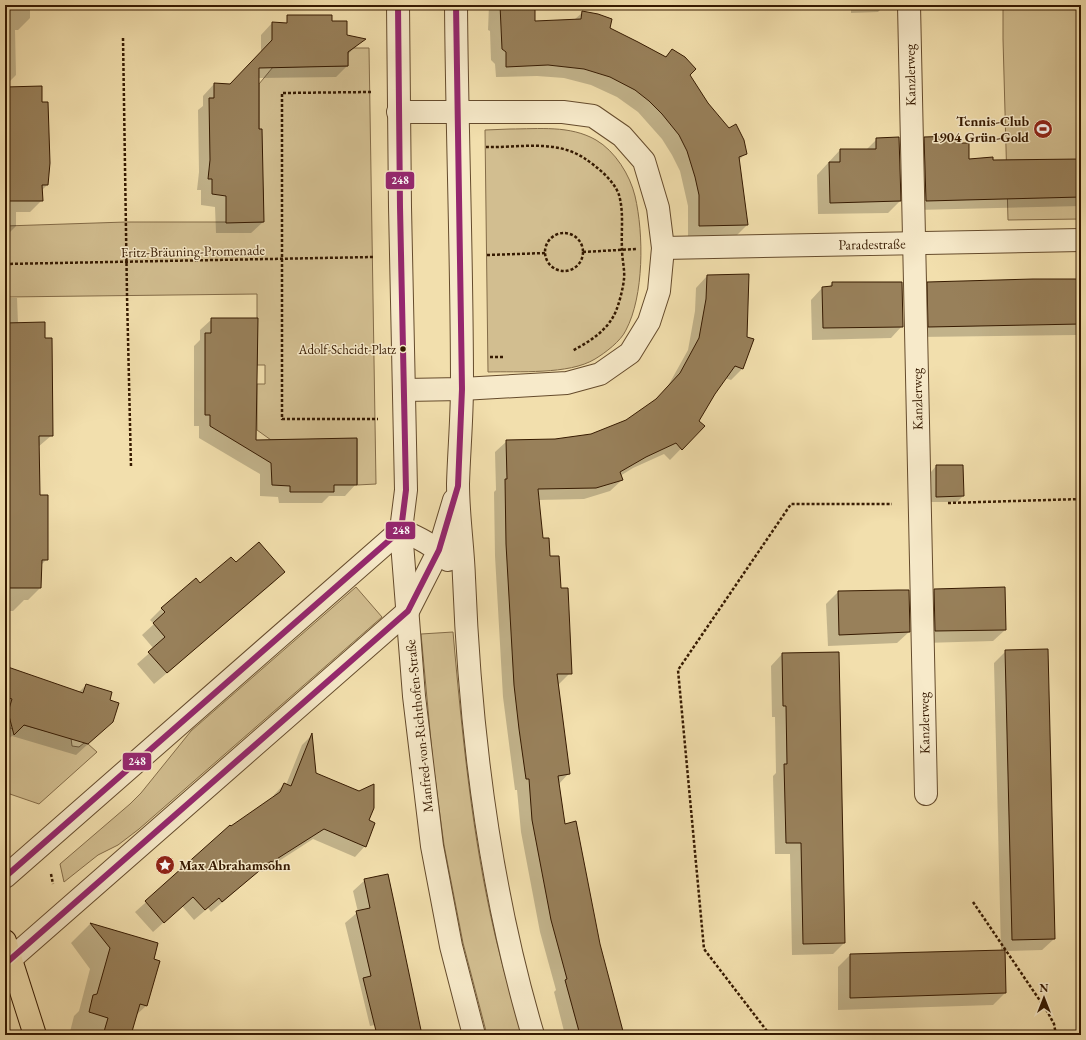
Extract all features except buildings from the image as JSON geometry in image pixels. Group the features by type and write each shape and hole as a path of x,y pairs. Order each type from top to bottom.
{"main road":[{"path":"7,955 35,1035"}],"street":[{"name":"Manfred-von-Richthofen-Straße","path":"398,5 398,112 406,490 401,530 414,696 432,846 451,946 474,1035"},
{"path":"456,5 462,389 458,486 465,611 475,740 489,845 506,933 533,1035"},
{"name":"Kanzlerweg","path":"909,5 926,794"},
{"path":"398,112 457,111 570,113 593,116 622,136 644,161 658,208 663,248 659,291 649,322 630,353 600,374 567,383 462,389 404,390"},
{"name":"Paradestraße","path":"663,248 1081,240"},
{"path":"7,955 408,611 439,550 458,486"},
{"path":"5,877 401,530 422,539 439,550 464,576"}],"path":[{"path":"123,38 132,467"},
{"path":"378,92 282,93 282,419 382,418"},
{"path":"484,147 557,147 583,157 609,180 619,194 622,216 624,278 614,317 603,330 590,341 572,351"},
{"path":"564,234 575,237 580,242 583,252 579,265 568,271 561,271 550,265 546,253 546,247 553,237 564,234"},
{"path":"583,252 640,249"},
{"path":"486,255 546,253"},
{"name":"Fritz-Bräuning-Promenade","path":"5,264 381,257"},
{"path":"488,357 506,357"},
{"path":"945,503 1081,499"},
{"path":"770,1035 704,948 678,670 791,504 899,504"},
{"path":"51,873 54,891"},
{"path":"973,902 1047,1011 1054,1024 1056,1035"}],"shaded area":[{"name":"Tennis-Club 1904 Grün-Gold","path":"1003,5 1081,5 1081,219 1008,220"},
{"path":"353,48 369,48 376,484 357,485 357,439 271,440 257,430 257,384 265,384 265,365 257,365 257,294 5,297 5,226 126,222 263,222 263,193 259,129 259,84 273,67 348,66 348,52"},
{"path":"554,129 586,135 596,140 609,150 621,164 633,188 640,228 641,264 639,283 632,316 624,334 608,350 595,359 572,368 528,372 488,372 485,130"},
{"path":"356,587 382,617 139,829 118,845 98,855 64,882 60,864 141,793 191,731"},
{"path":"453,632 464,746 480,860 495,935 522,1035 487,1035 463,943 444,845 433,763 421,634"},
{"path":"5,718 9,720 10,728 19,730 24,725 71,738 72,746 79,747 84,743 88,744 97,752 39,804 7,793 5,785"}],"transit line":[{"name":"248","path":"5,877 401,530 406,490 400,207 398,5"},
{"name":"248","path":"5,964 408,611 439,550 458,486 462,389 456,5"}],"place":[{"name":"Tennis-Club 1904 Grün-Gold","path":"1043,129"},
{"name":"Adolf-Scheidt-Platz","path":"403,349"},
{"name":"Max Abrahamsohn","path":"165,865"}]}
